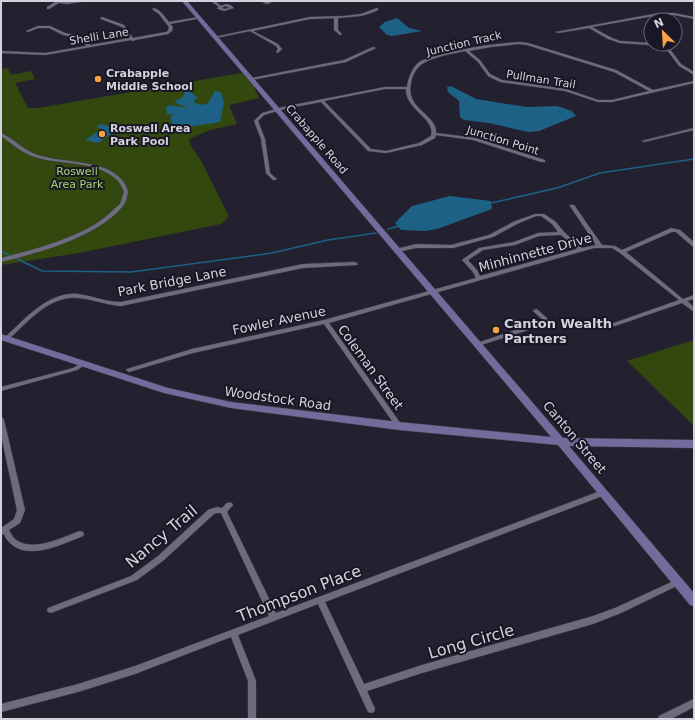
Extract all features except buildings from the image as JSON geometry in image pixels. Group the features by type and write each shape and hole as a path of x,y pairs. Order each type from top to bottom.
{"street":[{"path":"52,1 85,1"},
{"name":"Crabapple Road","path":"184,1 433,291"},
{"path":"213,1 220,6"},
{"path":"262,1 267,3 273,1"},
{"path":"48,8 58,2"},
{"path":"154,9 168,23 199,18"},
{"path":"216,37 251,31 293,21 367,14 376,9"},
{"path":"558,32 659,14 674,14 694,18"},
{"path":"336,17 336,30 340,34"},
{"path":"102,18 123,26 133,40"},
{"name":"Shelli Lane","path":"1,52 44,54 133,40 167,33 172,29 168,23"},
{"path":"28,31 38,27 54,28 64,34 83,38 89,47"},
{"path":"590,27 609,38 620,42 665,45 680,65 694,74"},
{"path":"251,31 277,45 280,49 278,52"},
{"name":"Junction Track","path":"408,88 417,67 423,62 434,57 510,42 524,43 615,71 652,92"},
{"path":"252,79 345,61 374,48"},
{"name":"Pullman Trail","path":"467,51 479,61 489,76 506,83 566,90 603,101 652,92 694,82"},
{"path":"275,179 268,173 263,140 256,121 263,114 278,110 285,110 322,101 385,88 408,88 411,102 434,125 435,134 430,140 420,144 386,152 376,152 366,148 322,101"},
{"path":"644,141 694,129"},
{"path":"1,134 25,152 33,155 83,164 106,171 121,180 125,187 126,195 122,204 116,211 92,228 56,244 1,260"},
{"name":"Junction Point","path":"435,134 474,139 543,161"},
{"path":"572,206 600,246"},
{"path":"398,250 416,246 451,247 495,235 516,222 534,215 542,215 554,223 562,233 581,250"},
{"path":"622,252 671,230 678,231 694,245"},
{"path":"479,279 475,271 465,260 481,249 515,243 538,234 562,233"},
{"name":"Minhinnette Drive","path":"433,291 600,246 613,247 622,252 694,310"},
{"name":"Park Bridge Lane","path":"4,338 46,304 63,297 78,296 105,303 121,304 303,266 355,264"},
{"name":"Fowler Avenue","path":"129,370 192,351 324,322 433,291"},
{"name":"Canton Street","path":"433,291 694,601"},
{"path":"613,325 694,297"},
{"path":"479,344 548,322 536,311"},
{"path":"512,319 522,330"},
{"name":"Coleman Street","path":"324,322 399,426"},
{"name":"Woodstock Road","path":"4,338 167,391 203,400 399,426 560,442 694,444"},
{"path":"1,389 76,369 83,364"},
{"path":"1,420 21,510 17,521 3,531 12,543 29,548 44,546 80,534"},
{"name":"Thompson Place","path":"1,708 107,679 274,618 603,493"},
{"path":"229,505 223,512 252,568 274,618"},
{"name":"Nancy Trail","path":"51,610 134,578 161,558 211,512 217,510 223,512"},
{"name":"Long Circle","path":"362,689 422,669 593,620 678,582"},
{"path":"320,600 371,709"},
{"path":"233,633 252,681 252,719"},
{"path":"662,719 694,703"}],"green space":[{"name":"Roswell Area Park","path":"8,68 11,75 31,71 35,79 15,83 28,108 38,108 247,72 259,98 229,105 237,124 210,130 189,139 191,146 202,162 228,215 227,219 221,224 79,253 1,265 1,69"},
{"path":"694,340 694,426 627,361"}],"water":[{"path":"397,18 409,28 422,31 392,36 387,35 379,27 385,22"},
{"path":"451,86 476,99 526,107 557,106 572,111 576,116 539,131 528,132 489,123 464,120 460,117 459,101 448,92 447,87"},
{"path":"185,90 188,90 198,98 194,100 195,103 203,105 208,103 215,91 221,92 224,102 220,122 180,128 173,125 170,117 174,115 167,114 166,107 170,105 188,108 174,102 183,97"},
{"name":"Roswell Area Park Pool","path":"101,124 119,129 98,143 85,140 102,129 96,127"},
{"path":"450,196 491,201 492,209 437,229 425,231 401,230 395,223 412,206"}],"waterway":[{"path":"491,203 557,188 600,173 694,159"},
{"path":"388,229 399,226"},
{"path":"1,251 42,271 131,272 272,253 328,240 376,233"}],"place":[{"name":"Crabapple Middle School","path":"98,79"},
{"name":"Roswell Area Park Pool","path":"102,134"},
{"name":"Canton Wealth Partners","path":"496,330"}]}
